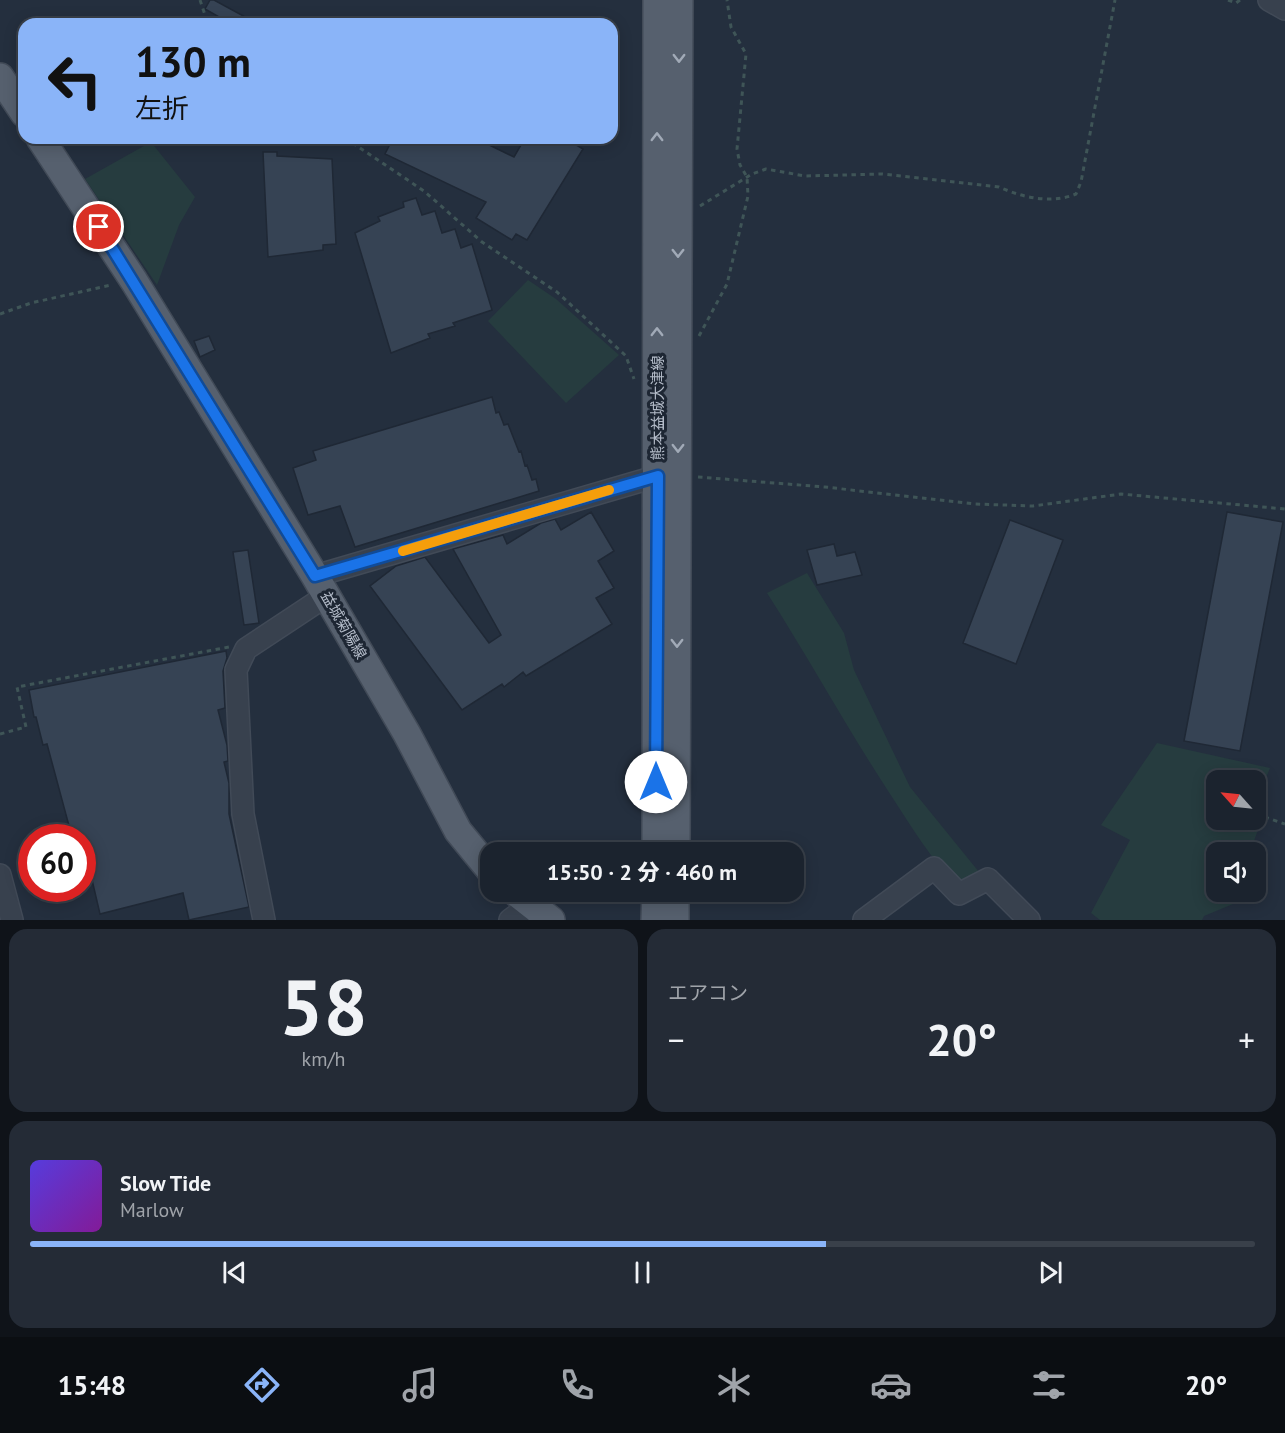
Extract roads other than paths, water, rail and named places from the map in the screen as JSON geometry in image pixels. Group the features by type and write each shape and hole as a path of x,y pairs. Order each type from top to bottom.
{"main road":[{"name":"熊本益城大津線","path":"657,0 675,842"},
{"name":"熊本益城大津線","path":"656,842 679,213 679,0"},
{"path":"0,77 18,104"},
{"name":"益城菊陽線","path":"44,144 134,280 321,586 407,734 458,831 480,858"},
{"path":"655,920 656,902"},
{"path":"675,902 675,920"}],"street":[{"path":"1269,0 1285,9"},
{"path":"264,920 243,814 236,670 246,649 321,586 668,475"},
{"path":"864,920 934,868 959,894 988,879 1029,920"},
{"path":"0,875 13,920"}]}
